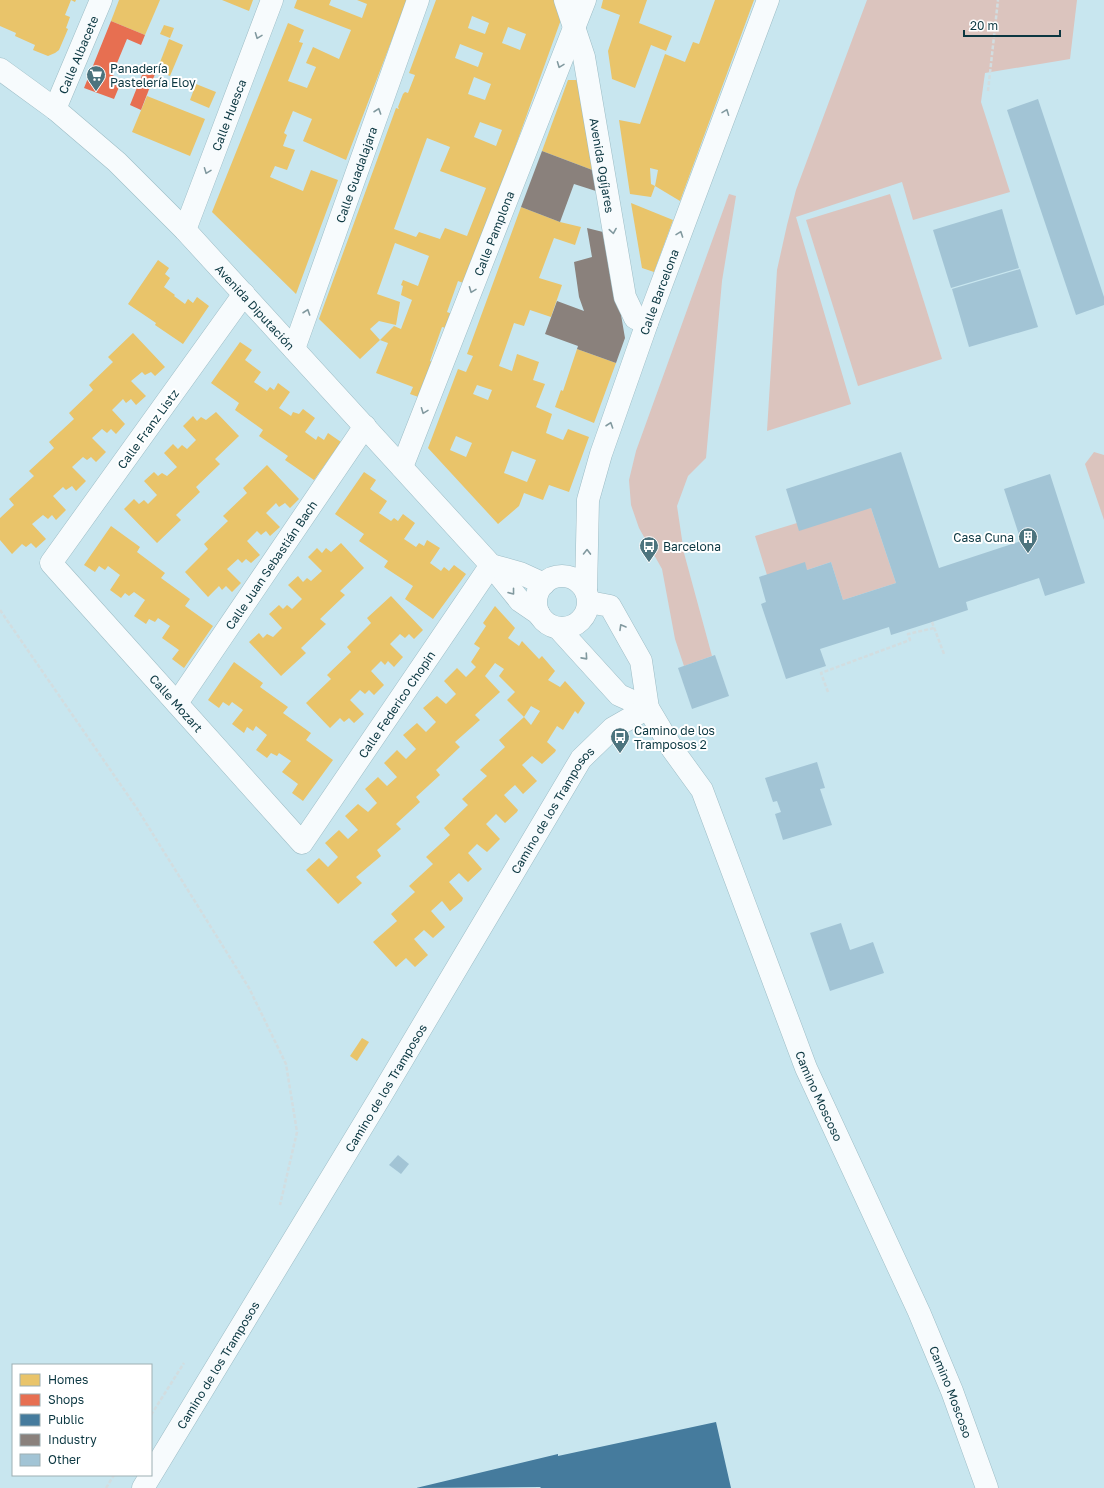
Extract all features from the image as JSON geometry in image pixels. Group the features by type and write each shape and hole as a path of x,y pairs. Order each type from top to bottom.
{"street":[{"name":"Calle Albacete","path":"55,109 101,0"},
{"name":"Calle Huesca","path":"185,230 272,0"},
{"name":"Calle Guadalajara","path":"294,349 418,0"},
{"name":"Avenida Ogíjares","path":"565,0 584,57 624,297 635,318 647,323"},
{"name":"Calle Pamplona","path":"402,467 585,0"},
{"name":"Calle Barcelona","path":"588,597 588,500 601,454 647,323 768,0"},
{"name":"Avenida Diputación","path":"0,69 55,109 117,162 185,230 491,564 520,601 539,614"},
{"name":"Calle Franz Listz","path":"51,563 244,294"},
{"name":"Calle Juan Sebastián Bach","path":"177,703 364,426"},
{"name":"Calle Mozart","path":"51,563 302,843"},
{"path":"491,564 520,573 544,584"},
{"name":"Calle Federico Chopin","path":"302,843 491,564"},
{"path":"555,577 568,577 576,580 588,597 586,614 582,621 568,629 559,629 546,623 539,614 536,600 537,593 544,584 555,577"},
{"name":"Camino Moscoso","path":"588,597 610,606 641,661 648,708 673,750 702,790 806,1068 919,1312 952,1391 987,1488"},
{"path":"559,629 619,695 648,708"},
{"name":"Camino de los Tramposos","path":"152,1473 379,1099 581,760 613,728 648,708"},
{"name":"Camino de los Tramposos","path":"143,1488 150,1476"}],"path":[{"path":"988,91 998,0"},
{"path":"0,610 136,807 249,988 286,1064 296,1132 279,1209"},
{"path":"932,622 944,654"},
{"path":"828,692 821,673 910,640 908,634 934,628"},
{"path":"152,1413 184,1362"},
{"path":"106,1488 113,1476"}],"shaded area":[{"path":"867,0 1077,0 1070,59 985,73 981,102 1010,192 913,220 902,182 796,217 851,404 767,431 777,270 787,225 796,190"},
{"path":"729,194 736,196 722,281 706,458 688,476 677,506 684,553 712,656 684,666 675,639 662,569 639,528 631,505 629,480 636,451"},
{"path":"890,194 942,359 858,386 806,220"},
{"path":"1094,452 1104,455 1104,520 1085,464"},
{"path":"871,508 896,583 843,600 831,562 807,570 767,575 755,536 797,523"}],"building: Homes":[{"path":"0,0 71,0 65,15 70,17 66,28 68,29 59,50 48,56 33,50 35,45 15,36 16,33 0,26"},
{"path":"119,0 160,0 145,35 111,21"},
{"path":"222,0 253,0 249,11"},
{"path":"297,0 331,0 329,5 362,18 367,4 357,0 407,0 346,160 303,141 312,119 293,111 284,133 287,135 283,146 295,150 287,170 275,166 270,177 303,191 311,170 338,180 296,294 212,212 288,23 304,30 299,42 303,43 288,81 307,88 316,67 306,63 313,47 339,59 351,30 294,8"},
{"path":"436,0 559,0 563,14 466,284 458,281 447,312 455,315 450,329 442,327 430,361 437,364 424,399 410,394 413,387 376,373 388,343 380,340 360,359 319,319 396,108 399,109 398,107 403,94 405,92 408,93 415,75 409,73","holes":["472,16 489,23 485,34 468,28","508,27 526,34 520,50 502,43","460,44 483,53 478,67 455,58","474,77 491,84 485,100 468,94","480,122 502,130 496,146 474,137","427,138 450,147 440,171 486,188 467,236 445,228 440,239 419,232 416,237 394,229","395,243 429,256 418,286 403,280 401,285 403,286 401,295 412,300 401,329 394,326 380,340 370,329 379,321 396,325 400,302 377,294"]},
{"path":"603,0 647,0 639,23 672,36 666,51 651,45 635,88 612,79 608,51 620,15 601,8"},
{"path":"715,0 754,0 680,201 655,186 651,197 630,194 619,120 640,124 665,54 685,62 693,42 699,44","holes":["650,168 658,170 655,186 651,184"]},
{"path":"164,25 174,28 170,38 160,34"},
{"path":"169,39 183,45 170,76 157,70"},
{"path":"568,80 579,80 595,171 542,151"},
{"path":"196,84 216,92 209,108 190,100"},
{"path":"147,96 205,119 190,156 132,132"},
{"path":"631,203 673,220 654,272 642,268"},
{"path":"521,207 560,222 581,227 575,245 554,238 539,278 562,285 551,317 530,310 524,326 514,323 499,366 512,371 517,354 539,362 533,380 545,384 536,407 552,414 546,433 563,440 568,429 589,437 569,492 549,485 543,500 524,493 519,506 498,524 428,448 458,369 466,372 473,356 467,354","holes":["477,385 492,390 488,400 473,394","456,436 472,443 466,457 450,450","512,451 536,460 527,482 504,473"]},
{"path":"158,260 169,268 165,274 170,278 164,287 185,304 188,299 193,303 197,297 209,306 183,344 128,304"},
{"path":"133,333 165,367 155,376 151,372 145,375 142,372 131,381 146,396 136,405 131,399 126,403 123,399 112,410 125,424 116,434 111,429 107,433 102,429 92,438 106,452 96,462 91,457 87,460 83,457 72,467 86,481 76,491 72,486 66,490 63,487 53,496 66,510 56,520 52,515 48,519 43,515 32,524 46,539 36,548 31,543 26,547 22,544 12,554 0,540 0,518 14,505 9,499 34,476 29,471 54,448 49,442 74,419 69,413 93,390 89,385 113,362 108,357"},
{"path":"240,342 252,350 245,360 261,372 254,382 267,391 270,387 274,390 278,383 290,392 279,408 291,416 293,412 299,414 303,409 315,418 305,432 316,440 318,436 324,440 328,433 341,442 314,480 285,460 288,456 259,436 263,430 235,410 239,403 211,383"},
{"path":"577,349 616,363 594,423 555,407 561,390 563,391"},
{"path":"216,412 239,436 215,459 220,464 196,487 200,492 176,515 181,520 157,543 124,509 134,499 139,504 144,500 148,504 157,495 144,481 154,472 158,476 162,473 167,476 177,467 164,453 173,444 178,449 182,445 187,449 196,440 183,426 193,416 197,421 201,417 206,420"},
{"path":"267,465 299,499 290,508 285,503 279,507 276,503 266,513 280,527 270,536 266,531 261,535 257,531 247,541 260,555 251,563 246,559 242,563 238,559 227,569 241,583 232,592 226,586 222,590 219,586 208,597 185,572 208,549 204,544 228,521 223,516 247,493 243,488"},
{"path":"364,472 376,480 370,489 387,501 379,513 391,521 394,518 398,521 403,514 415,523 404,539 416,547 419,543 424,546 427,540 440,548 430,563 441,571 444,567 449,571 454,565 466,574 433,619 405,599 413,586 384,567 388,561 359,541 364,534 335,514"},
{"path":"111,526 140,547 137,552 165,573 161,578 190,599 185,606 213,626 184,668 172,659 179,650 162,638 170,626 158,618 155,622 149,619 146,624 134,616 145,600 134,592 129,596 125,593 121,598 110,590 120,575 108,566 105,570 99,566 95,572 84,565"},
{"path":"341,543 364,568 340,591 345,595 320,619 326,624 301,648 306,653 281,676 249,642 259,633 263,638 267,634 273,637 282,628 269,614 279,605 283,609 287,605 292,609 302,599 288,585 298,576 303,582 307,578 311,581 322,571 308,557 317,548 322,553 326,548 331,552"},
{"path":"391,596 423,630 414,639 409,634 405,638 400,634 390,644 403,657 394,667 388,661 385,665 381,661 371,671 384,685 374,695 369,690 365,694 360,690 350,700 364,714 354,723 349,718 344,722 340,718 330,728 306,703 331,679 327,675 351,652 347,647 371,623 367,618"},
{"path":"495,606 515,628 508,638 519,646 522,641 539,659 542,656 555,671 548,680 560,687 565,681 585,703 578,714 575,711 563,730 557,726 547,742 556,750 555,752 542,764 532,756 522,765 537,781 523,794 515,785 504,795 518,810 517,812 505,823 496,814 486,824 500,839 487,852 477,844 468,853 482,869 468,882 459,873 449,882 463,898 462,901 450,911 442,901 431,911 445,927 433,938 424,930 414,939 428,955 415,967 406,958 396,967 373,942 397,921 391,914 415,892 409,886 433,864 426,857 450,835 444,828 468,805 462,799 487,776 480,770 505,747 499,740 524,717 507,700 515,692 499,676 504,669 495,663 485,676 500,692 475,715 480,720 455,742 460,747 436,770 440,775 416,797 420,802 396,824 401,829 377,850 381,856 356,877 362,883 338,904 306,870 319,858 328,867 338,857 325,843 339,830 348,839 358,830 345,816 358,804 368,812 377,803 365,789 378,777 387,786 397,777 384,763 397,750 406,759 416,749 403,735 417,723 426,732 436,722 423,708 437,696 446,704 456,694 444,681 457,668 466,677 476,667 471,662 480,648 474,644 486,626 483,623","holes":["531,706 540,711 531,725 524,717"]},
{"path":"234,662 263,683 260,687 288,707 283,713 311,733 306,740 333,760 303,801 292,793 298,784 282,772 291,761 279,753 277,756 271,753 267,758 256,750 267,735 256,726 253,731 247,727 244,733 232,724 243,710 232,702 229,706 223,702 219,708 208,700"},
{"path":"362,1038 369,1042 357,1061 350,1056"}],"building: Shops":[{"path":"111,21 145,35 141,45 127,39 112,75 122,80 114,99 84,88"},
{"path":"144,70 155,74 141,110 130,105"}],"building: Public":[{"path":"716,1422 731,1488 416,1488 558,1454 558,1456"}],"building: Industry":[{"path":"542,151 595,171 599,192 574,184 560,222 521,207"},
{"path":"587,228 607,233 625,338 616,363 577,349 578,346 545,334 557,301 584,311 579,297 574,262 592,257"}],"building: Other":[{"path":"1038,99 1104,297 1104,305 1076,315 1007,110"},
{"path":"1002,209 1019,268 951,288 933,230"},
{"path":"1020,269 1038,327 969,347 952,289"},
{"name":"Casa Cuna","path":"901,452 939,568 1021,541 1004,489 1050,474 1085,583 1045,596 1039,578 966,602 968,610 932,622 891,635 889,627 820,649 826,666 786,679 761,604 766,602 759,577 805,562 807,570 831,562 843,600 896,583 871,508 799,531 786,489"},
{"path":"715,655 729,696 692,709 678,668"},
{"path":"817,762 825,788 820,789 832,825 783,840 775,814 781,812 777,801 773,802 765,778"},
{"path":"841,923 850,950 873,942 884,973 830,991 810,933"},
{"path":"398,1155 409,1164 401,1174 389,1165"}],"place":[{"name":"Panadería Pastelería Eloy","path":"96,92"},
{"name":"Casa Cuna","path":"1028,554"},
{"name":"Barcelona","path":"649,563"},
{"name":"Camino de los Tramposos 2","path":"620,754"}]}
